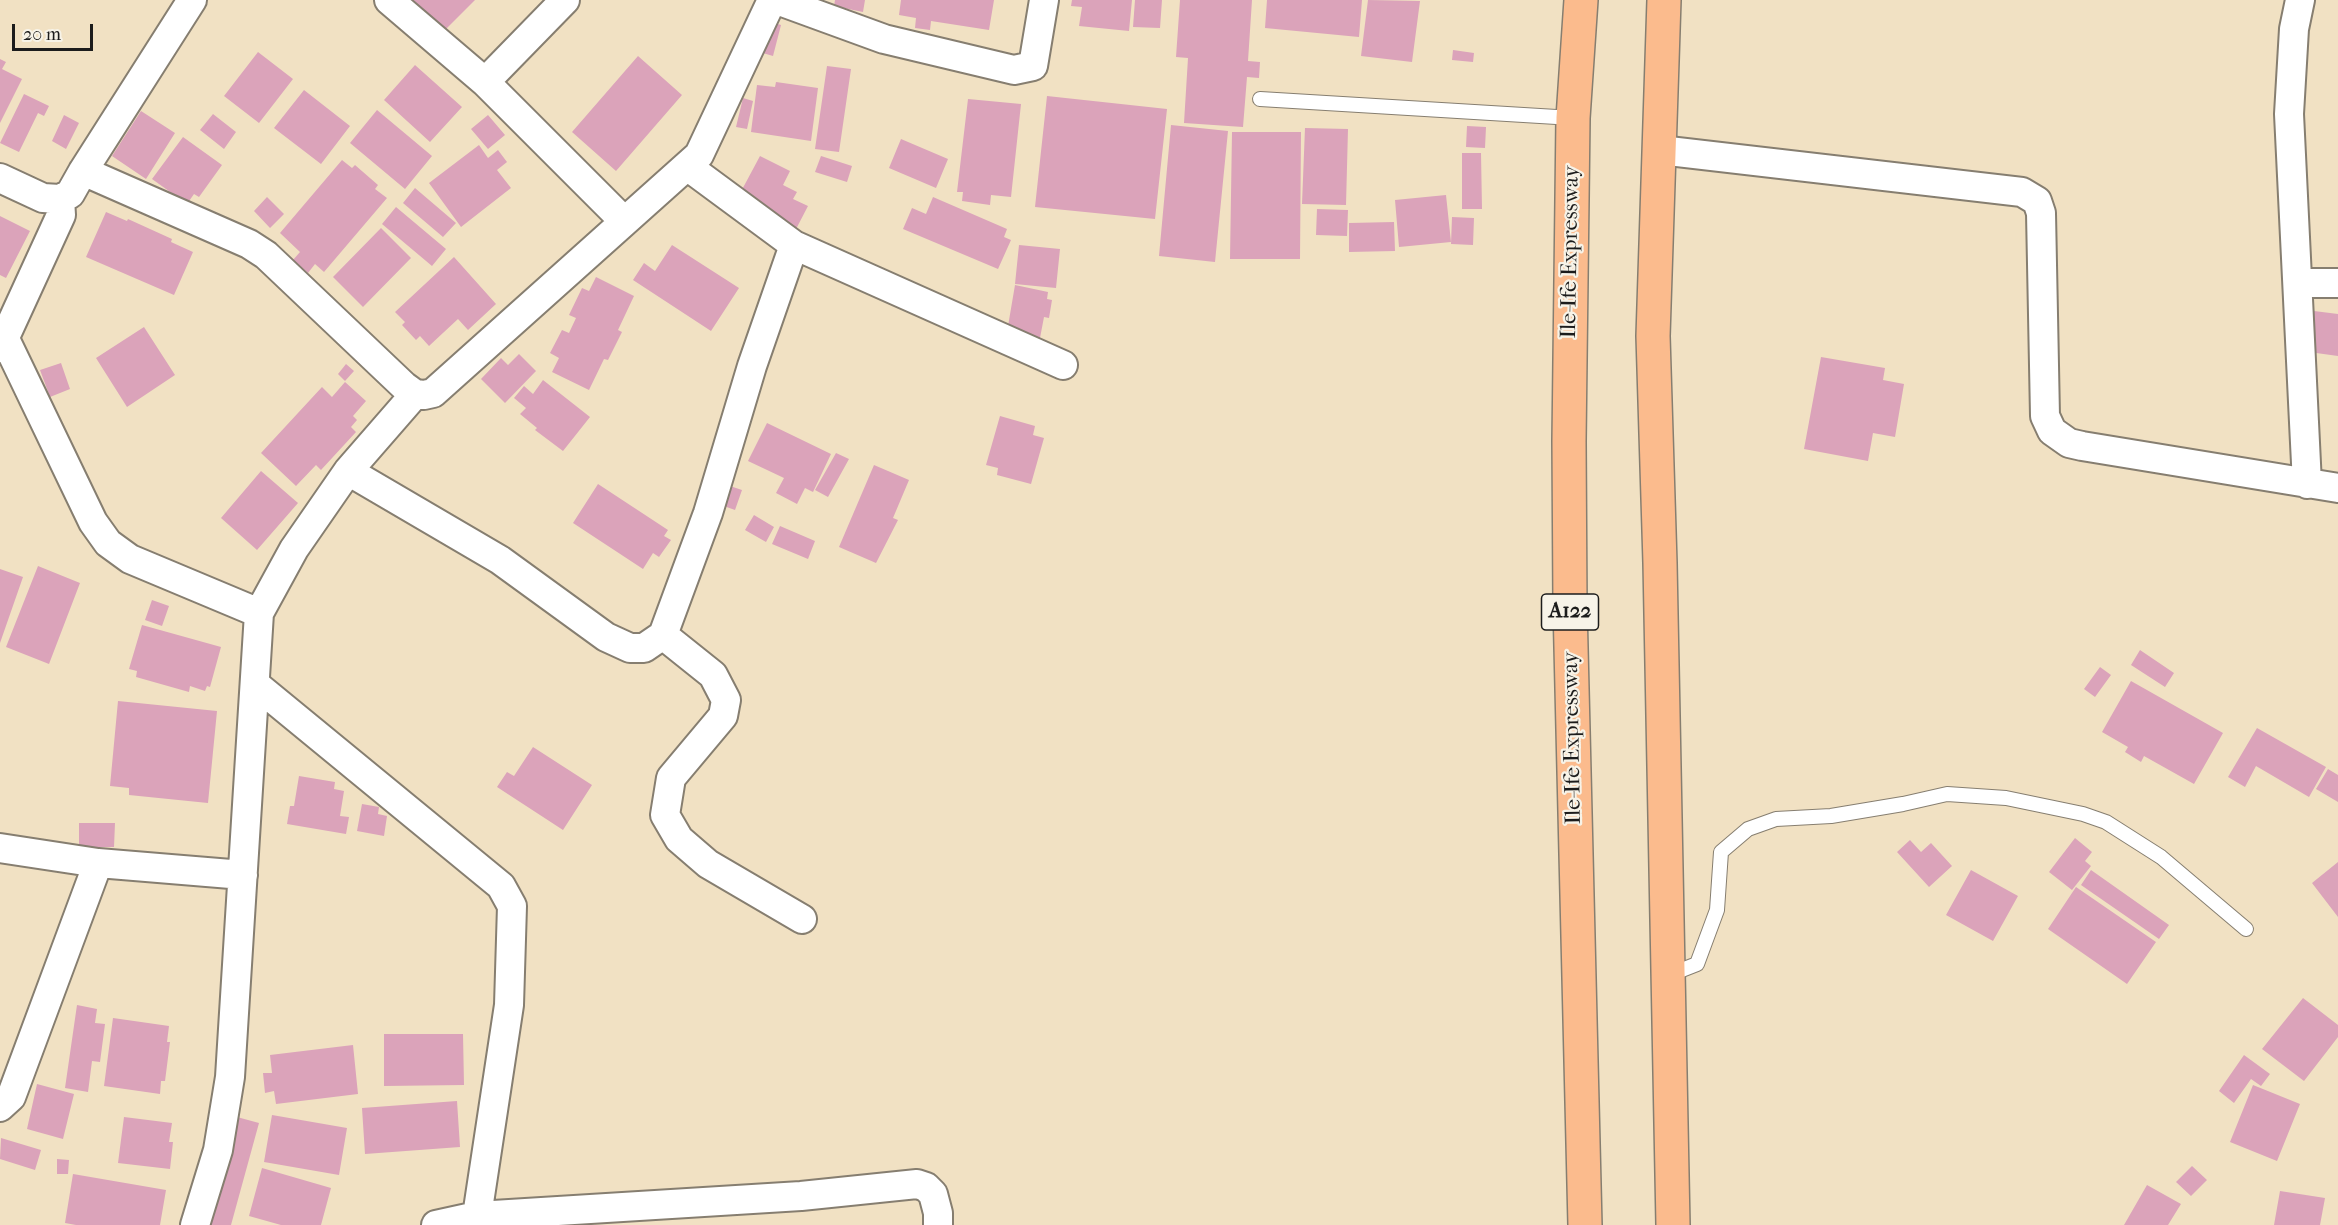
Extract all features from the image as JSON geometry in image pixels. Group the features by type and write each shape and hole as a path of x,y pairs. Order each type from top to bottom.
{"highway":[{"name":"Ile-Ife Expressway","path":"1581,0 1573,118 1569,441 1570,606 1584,1225"},
{"path":"1664,0 1653,336 1660,563 1673,1225"}],"street":[{"path":"0,178 43,198 60,199 70,194 82,171 192,0"},
{"path":"389,0 485,82 624,221"},
{"path":"485,82 565,0"},
{"path":"82,171 258,249 404,386 415,394 433,393 699,155 772,0"},
{"path":"777,0 884,39 1014,70 1033,66 1044,0"},
{"path":"2300,0 2294,29 2289,114 2307,484"},
{"path":"1660,150 2022,192 2037,201 2041,213 2045,416 2052,431 2069,443 2082,446 2338,488"},
{"path":"687,166 794,245 1063,365"},
{"path":"60,199 61,215 3,344 93,522 108,543 130,559 259,613"},
{"path":"348,471 500,560 606,637 630,648 645,648 663,635 708,513 752,366 794,245"},
{"path":"2298,283 2338,283"},
{"path":"195,1225 218,1150 230,1077 259,613 294,549 348,471 415,394"},
{"path":"663,635 713,675 726,700 723,716 671,778 665,815 679,839 708,864 802,919"},
{"path":"255,684 501,886 512,906 508,1005 477,1216"},
{"path":"0,848 98,863 243,875"},
{"path":"0,1107 11,1097 98,863"},
{"path":"436,1225 477,1216 801,1196 917,1184 926,1187 933,1194 938,1225"}],"lane":[{"path":"1260,99 1573,118"},
{"path":"1667,976 1697,964 1717,910 1721,852 1748,829 1776,819 1831,816 1947,794 2006,798 2084,814 2106,822 2161,857 2246,929"}],"building":[{"path":"413,0 475,0 445,30"},
{"path":"835,0 865,0 863,12 834,6"},
{"path":"901,0 994,0 989,30 931,21 930,30 915,28 916,18 899,15"},
{"path":"1072,0 1132,0 1129,31 1079,26 1082,7 1071,6"},
{"path":"1135,0 1162,0 1160,28 1133,27"},
{"path":"1180,0 1252,0 1248,61 1260,62 1259,78 1247,77 1243,127 1184,123 1188,58 1176,57"},
{"path":"1267,0 1362,0 1359,37 1265,28"},
{"path":"1368,0 1420,1 1412,62 1361,56"},
{"path":"765,20 781,25 773,56 756,51"},
{"path":"1453,50 1474,53 1473,62 1452,60"},
{"path":"258,52 293,79 259,123 224,96"},
{"path":"638,56 682,95 616,171 572,132"},
{"path":"0,59 6,62 2,69 22,79 0,123"},
{"path":"415,65 462,107 430,142 384,100"},
{"path":"827,66 851,69 839,152 815,149"},
{"path":"776,82 818,88 811,141 751,132 757,85 775,87"},
{"path":"304,90 350,126 321,164 274,128"},
{"path":"24,94 49,106 44,116 38,113 19,152 0,143"},
{"path":"1047,96 1167,109 1155,219 1035,207"},
{"path":"743,98 753,101 747,129 736,127"},
{"path":"968,99 1021,104 1011,197 991,195 990,205 962,201 963,192 957,192"},
{"path":"377,110 432,156 405,189 350,143"},
{"path":"141,111 175,133 146,179 112,156"},
{"path":"213,114 236,132 224,149 200,130"},
{"path":"64,115 79,123 66,149 52,141"},
{"path":"488,115 505,135 488,149 471,129"},
{"path":"1171,125 1228,131 1215,262 1159,256"},
{"path":"1467,126 1486,127 1485,148 1466,147"},
{"path":"1305,128 1348,129 1346,205 1302,204"},
{"path":"1232,132 1301,132 1300,259 1230,259"},
{"path":"183,137 222,165 199,197 194,194 187,204 152,179"},
{"path":"901,139 948,159 936,188 889,168"},
{"path":"479,145 488,158 498,150 507,162 497,170 511,188 461,227 429,183"},
{"path":"1462,153 1481,153 1482,209 1462,209"},
{"path":"760,156 790,171 783,185 797,192 793,199 808,206 795,231 737,199"},
{"path":"821,156 852,166 847,182 815,172"},
{"path":"342,160 352,168 355,165 378,185 375,189 387,198 324,272 315,264 308,273 293,260 300,252 280,233"},
{"path":"415,188 456,223 443,237 403,203"},
{"path":"1446,195 1451,242 1399,247 1395,200"},
{"path":"267,197 284,214 270,228 254,211"},
{"path":"933,197 1007,229 1004,237 1011,240 998,269 903,229 912,208 926,214"},
{"path":"396,207 446,249 432,266 382,224"},
{"path":"1317,209 1348,210 1347,236 1316,235"},
{"path":"106,212 127,221 128,219 172,239 171,242 193,252 174,295 86,257"},
{"path":"0,216 30,231 6,278 0,275"},
{"path":"1452,217 1474,218 1473,245 1451,244"},
{"path":"1394,222 1395,251 1349,252 1349,223"},
{"path":"381,228 411,258 363,307 333,277"},
{"path":"672,245 739,288 711,331 633,280 644,263 655,271"},
{"path":"1019,245 1060,249 1056,288 1015,284"},
{"path":"454,257 496,304 468,330 458,319 429,346 420,336 416,340 402,325 405,322 395,312"},
{"path":"596,277 634,296 618,330 622,332 608,360 604,359 589,390 552,372 559,358 550,353 562,330 569,333 576,318 569,315 582,288 589,291"},
{"path":"1015,285 1048,292 1047,299 1052,300 1049,318 1044,317 1040,338 1007,332"},
{"path":"2314,311 2338,314 2338,356 2309,352"},
{"path":"144,327 175,375 127,407 96,358"},
{"path":"519,354 536,371 505,403 481,379 501,358 508,365"},
{"path":"1821,357 1885,368 1883,380 1904,384 1895,437 1873,433 1868,461 1804,449"},
{"path":"61,363 70,389 50,397 40,370"},
{"path":"346,364 354,371 345,381 338,374"},
{"path":"543,380 590,417 563,451 535,430 537,428 520,414 526,408 514,398 524,386 533,394"},
{"path":"345,382 366,401 353,416 357,420 351,427 356,432 321,470 316,465 296,486 261,453 322,387 332,397"},
{"path":"1000,416 1035,426 1033,435 1044,438 1031,484 997,475 998,468 986,465"},
{"path":"767,423 831,454 813,492 805,488 797,504 776,493 784,478 748,461"},
{"path":"836,453 849,459 828,497 815,490"},
{"path":"874,465 909,480 893,518 898,520 876,563 839,547"},
{"path":"261,471 298,503 257,550 221,518"},
{"path":"598,484 668,530 664,536 671,540 659,557 653,553 643,569 573,523"},
{"path":"727,485 742,490 735,510 721,505"},
{"path":"754,515 774,527 766,542 745,530"},
{"path":"780,526 815,541 808,559 772,544"},
{"path":"38,566 80,583 49,664 6,647"},
{"path":"0,569 23,577 0,643"},
{"path":"152,600 169,606 162,626 145,620"},
{"path":"142,625 221,647 210,687 207,686 205,691 190,686 189,692 136,677 137,671 129,669"},
{"path":"2140,650 2174,673 2165,687 2131,665"},
{"path":"2100,667 2111,675 2095,697 2084,689"},
{"path":"2131,681 2223,733 2194,784 2144,756 2141,762 2125,752 2128,747 2102,732"},
{"path":"118,701 217,711 208,803 129,795 129,788 110,786"},
{"path":"2257,728 2326,767 2309,797 2256,766 2245,787 2228,777"},
{"path":"533,747 592,785 563,830 497,787 507,772 514,776"},
{"path":"2328,769 2338,775 2338,802 2316,789"},
{"path":"299,776 335,782 334,789 344,791 340,816 349,817 346,834 287,824 290,806 294,806"},
{"path":"362,804 379,807 378,814 387,816 384,836 357,831"},
{"path":"79,823 115,823 114,847 79,847"},
{"path":"2075,838 2092,852 2085,861 2091,866 2072,890 2049,872"},
{"path":"1910,840 1921,852 1931,843 1952,866 1929,887 1897,852"},
{"path":"2338,862 2338,917 2312,883"},
{"path":"1971,870 2018,896 1993,941 1946,915"},
{"path":"2091,870 2169,925 2159,939 2081,885"},
{"path":"2076,887 2156,942 2127,984 2048,929"},
{"path":"2303,998 2338,1025 2338,1037 2304,1081 2262,1049"},
{"path":"77,1005 97,1009 95,1023 105,1024 100,1062 92,1061 88,1092 65,1088"},
{"path":"113,1018 169,1026 167,1042 170,1042 165,1081 161,1081 160,1094 104,1086"},
{"path":"384,1034 463,1034 464,1085 384,1086"},
{"path":"353,1045 358,1094 276,1104 274,1091 265,1093 263,1073 272,1073 270,1055"},
{"path":"2244,1055 2270,1074 2261,1086 2251,1079 2234,1103 2219,1091"},
{"path":"37,1084 74,1094 63,1139 27,1129"},
{"path":"2253,1085 2300,1104 2277,1161 2230,1142"},
{"path":"457,1101 460,1147 365,1154 362,1108"},
{"path":"272,1115 347,1128 339,1175 264,1162"},
{"path":"124,1117 172,1123 169,1142 173,1142 170,1169 118,1163"},
{"path":"237,1117 259,1123 231,1225 207,1225"},
{"path":"1,1138 41,1150 35,1170 0,1159"},
{"path":"57,1159 69,1160 68,1174 57,1174"},
{"path":"2192,1166 2207,1180 2191,1196 2176,1182"},
{"path":"262,1168 331,1188 321,1225 281,1225 249,1216"},
{"path":"73,1174 166,1190 160,1225 65,1223"},
{"path":"2147,1185 2181,1204 2168,1225 2124,1225"},
{"path":"2280,1191 2325,1198 2320,1225 2274,1225"}]}
